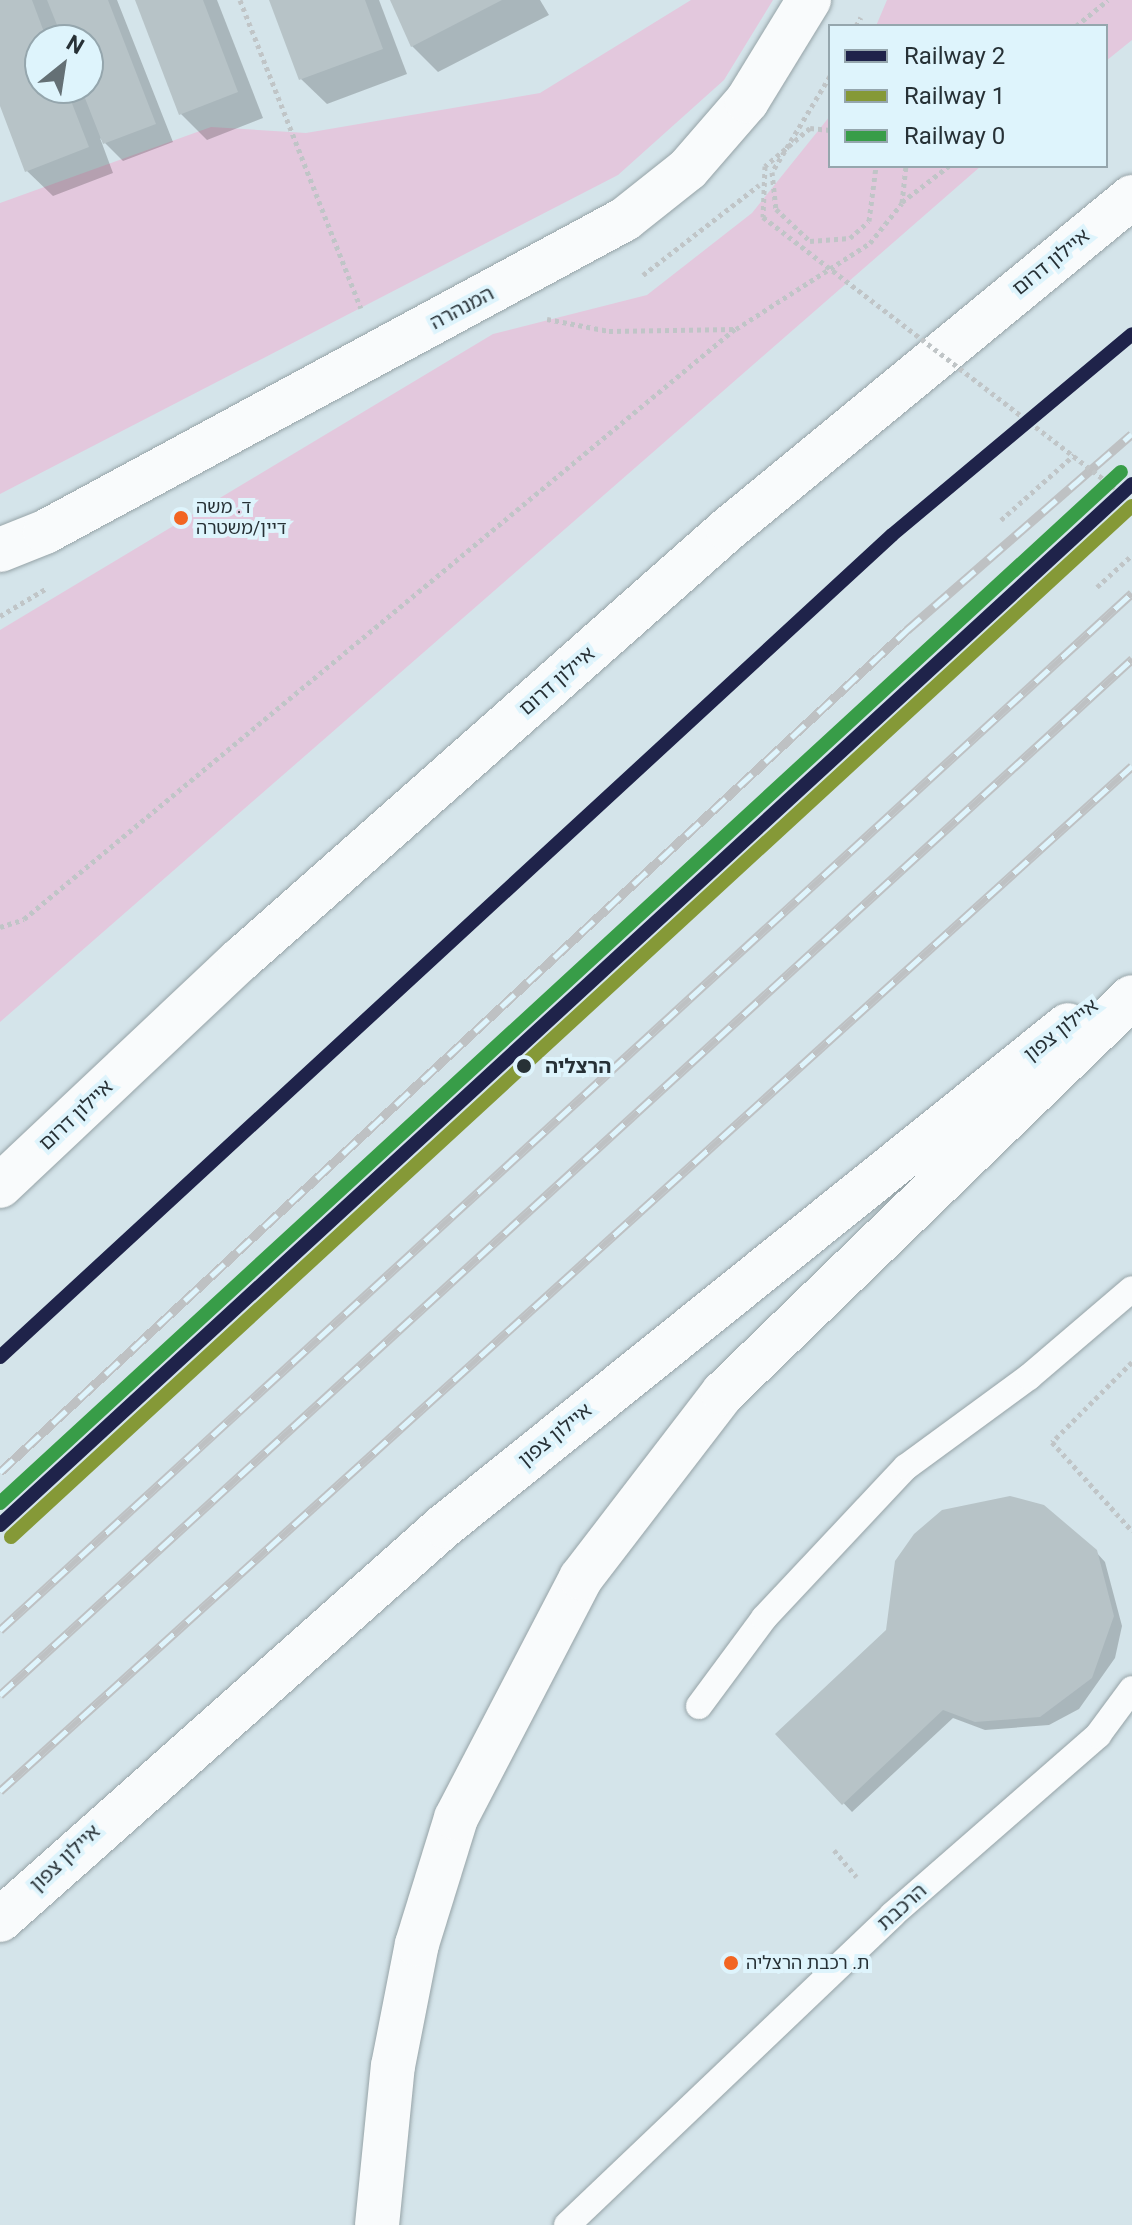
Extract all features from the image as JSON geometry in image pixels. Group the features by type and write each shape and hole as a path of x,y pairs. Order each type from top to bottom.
{"main road":[{"name":"המנהרה","path":"0,550 45,532 625,219 688,169 747,101 809,0"},
{"name":"איילון דרום","path":"0,1186 240,960 728,529 1132,197"},
{"name":"המנהרה","path":"0,573 45,532"},
{"name":"איילון צפון","path":"0,1920 444,1526 1132,975"},
{"path":"377,2225 380,2182 417,1944 456,1818 581,1578 723,1393 1132,997"}],"lane":[{"path":"699,1706 764,1618 906,1467 1132,1289"},
{"name":"הרכבת","path":"567,2225 892,1915 1098,1735 1132,1689"}],"path":[{"path":"240,0 379,353"},
{"path":"1078,24 1108,0"},
{"path":"828,79 772,172 776,209 810,241 850,238 869,221 876,168"},
{"path":"643,275 759,185 783,144 810,128 828,130"},
{"path":"902,203 906,168"},
{"path":"0,927 24,919 736,329 870,243 902,203 946,168"},
{"path":"759,185 763,217 775,231 1132,501"},
{"path":"542,317 609,331 736,329"},
{"path":"1001,520 1074,455"},
{"path":"1097,587 1132,555"},
{"path":"1131,1529 1052,1442 1132,1362"},
{"path":"834,1850 857,1877"}],"shaded area":[{"path":"691,0 773,0 724,80 618,175 0,494 0,203 211,127 306,133 540,93"},
{"path":"887,0 1132,0 1132,40 1108,59 1108,24 877,24"},
{"path":"828,118 828,168 979,168 0,1022 0,630 493,334 647,295 752,213"}],"building":[{"path":"0,0 32,0 41,24 24,24 24,104 72,104 89,147 25,172 0,106"},
{"path":"47,0 108,0 156,124 103,144 87,104 104,104 104,24 57,24"},
{"path":"135,0 203,0 238,92 179,115"},
{"path":"269,0 365,0 383,49 299,80"},
{"path":"390,0 502,0 411,47"},
{"path":"1010,1496 1044,1505 1097,1550 1114,1616 1092,1678 1040,1717 975,1722 943,1710 842,1805 775,1734 886,1630 895,1561 914,1534 942,1510"}],"railway":[{"path":"0,1472 907,630 1132,434"},
{"path":"0,1630 1132,593"},
{"path":"0,1695 1132,659"},
{"path":"0,1791 1132,766"}],"rail line":[{"name":"2","path":"0,1357 892,535 1132,334"},
{"name":"0","path":"0,1503 1121,472"},
{"name":"2","path":"0,1525 1132,484"},
{"name":"1","path":"11,1537 1132,506"}],"place":[{"name":"ד. משה דיין/משטרה","path":"181,518"},
{"name":"הרצליה","path":"524,1066"},
{"name":"ת. רכבת הרצליה","path":"731,1963"}]}
